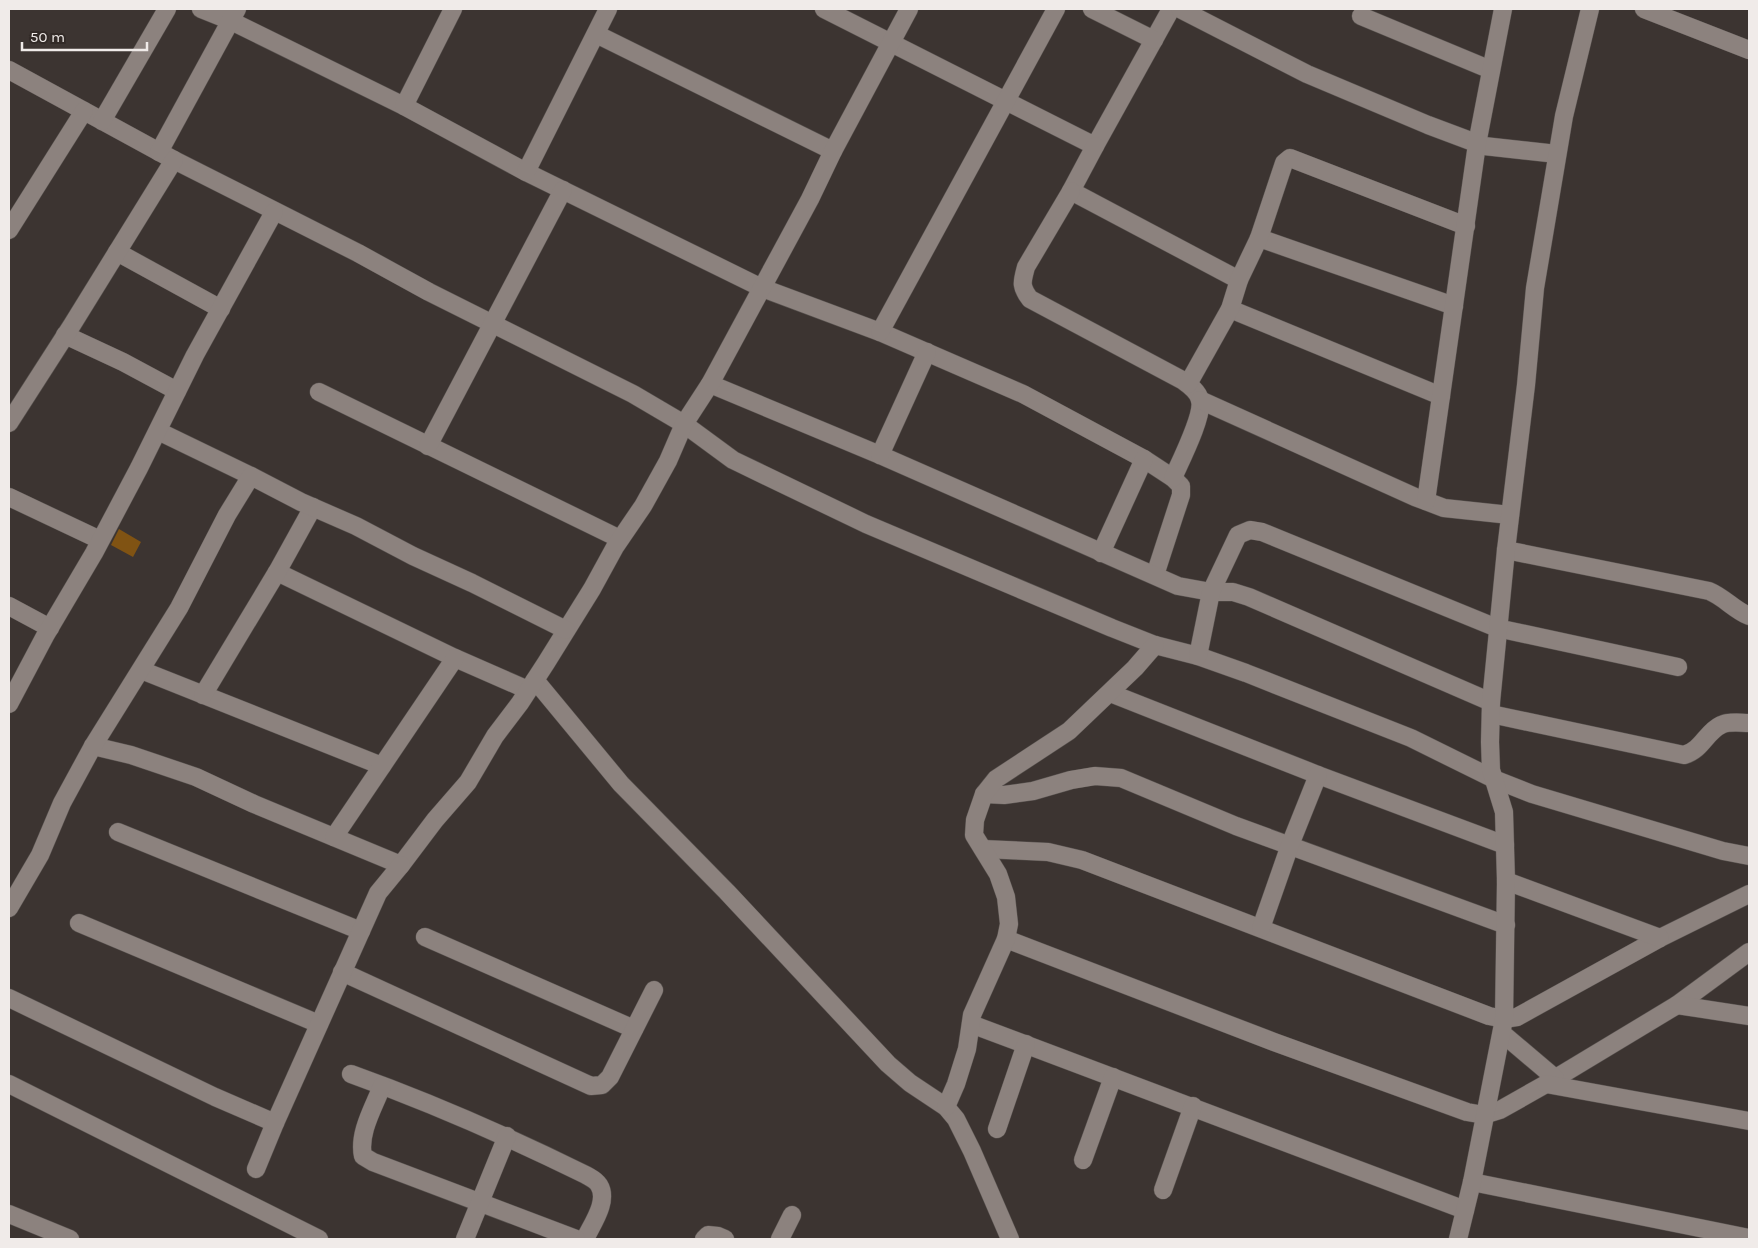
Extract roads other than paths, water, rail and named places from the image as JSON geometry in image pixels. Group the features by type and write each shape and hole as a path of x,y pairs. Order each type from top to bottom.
{"street":[{"path":"102,121 167,9"},
{"path":"202,9 234,15 526,172 762,288 880,332 1023,394 1144,459 1173,478 1181,486 1181,495 1155,575"},
{"path":"404,106 453,9"},
{"path":"526,172 608,9"},
{"path":"824,9 1095,146"},
{"path":"256,1168 378,893 435,820 468,782 494,736 532,685 620,539 643,506 668,461 684,424 710,384 810,199 833,151 909,9"},
{"path":"880,332 1056,9"},
{"path":"1092,9 1154,40"},
{"path":"1171,9 1072,191 1026,267 1022,280 1023,290 1030,299 1182,380 1193,389 1200,400 1200,413 1173,478"},
{"path":"1180,9 1307,74 1478,144 1557,154"},
{"path":"1426,501 1478,144 1503,9"},
{"path":"1458,1239 1472,1182 1503,1027 1506,925 1504,812 1494,779 1491,761 1491,708 1497,628 1526,385 1535,288 1564,116 1590,9"},
{"path":"1644,9 1749,50"},
{"path":"9,423 118,252 234,15"},
{"path":"1361,16 1491,70"},
{"path":"596,34 833,151"},
{"path":"9,70 166,156 358,253 491,324 633,394 684,424 733,460 866,524 1062,608 1156,645 1198,656 1246,673 1411,738 1494,779 1532,794 1723,851 1749,856"},
{"path":"9,230 84,111"},
{"path":"1188,384 1230,309 1239,280 1258,238 1284,163 1290,158 1466,226"},
{"path":"428,446 563,190"},
{"path":"1072,191 1239,280"},
{"path":"9,704 100,540 177,391 274,212"},
{"path":"1258,238 1454,306"},
{"path":"118,252 221,309"},
{"path":"1230,309 1441,396"},
{"path":"65,335 123,362 177,391"},
{"path":"880,455 927,352"},
{"path":"710,384 880,455 1178,586 1210,592 1233,592 1249,597 1491,708 1684,756 1693,753 1722,724 1732,722 1749,724"},
{"path":"318,392 620,539"},
{"path":"1200,400 1444,508 1510,516"},
{"path":"158,431 566,630"},
{"path":"1101,553 1144,459"},
{"path":"9,908 40,855 62,804 93,746 179,608 228,515 251,476"},
{"path":"9,496 100,540"},
{"path":"203,695 277,572 313,507"},
{"path":"1198,656 1210,592 1238,535 1250,530 1262,532 1497,628 1678,668"},
{"path":"1506,550 1709,591 1720,596 1737,611 1749,616"},
{"path":"277,572 455,658 532,685 621,784 727,892 888,1064 910,1084 946,1108 956,1120 972,1151 1010,1239"},
{"path":"9,606 50,628"},
{"path":"946,1108 967,1049 972,1015 1006,939 1009,924 1006,897 998,874 974,835 974,820 984,794 996,779 1069,731 1110,693 1156,645"},
{"path":"334,837 455,658"},
{"path":"140,670 382,766"},
{"path":"1110,693 1318,775 1505,845"},
{"path":"93,746 131,755 196,777 254,804 401,865"},
{"path":"1261,928 1318,775"},
{"path":"984,794 1004,795 1033,791 1071,780 1095,776 1121,778 1236,826 1506,925"},
{"path":"118,832 361,931"},
{"path":"983,849 1048,852 1082,860 1489,1016 1503,1027 1551,1081 1749,1121"},
{"path":"1506,881 1660,938"},
{"path":"1503,1027 1517,1017 1660,938 1749,894"},
{"path":"79,923 319,1024"},
{"path":"425,937 634,1029"},
{"path":"1006,939 1274,1042 1467,1112 1484,1115 1500,1110 1551,1081 1677,1004 1749,952"},
{"path":"342,972 591,1086 602,1085 610,1077 654,990"},
{"path":"9,998 215,1097 275,1122"},
{"path":"1677,1004 1749,1016"},
{"path":"971,1024 1193,1106 1464,1210"},
{"path":"997,1129 1026,1044"},
{"path":"350,1074 507,1136 586,1175 598,1183 603,1193 602,1203 585,1239"},
{"path":"1083,1160 1113,1077"},
{"path":"9,1084 319,1239"},
{"path":"382,1086 362,1137 362,1156 373,1162 576,1239"},
{"path":"1163,1190 1193,1106"},
{"path":"465,1239 507,1136"},
{"path":"1472,1182 1749,1238"},
{"path":"9,1214 70,1239"},
{"path":"780,1239 792,1215"},
{"path":"704,1239 708,1235 725,1239"}]}
